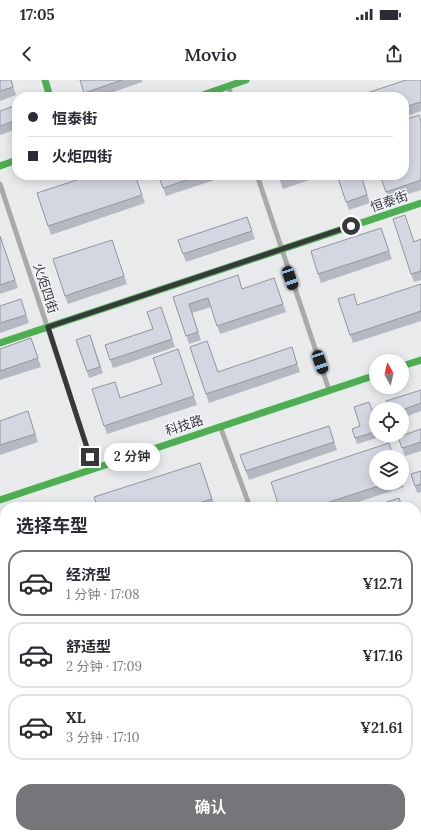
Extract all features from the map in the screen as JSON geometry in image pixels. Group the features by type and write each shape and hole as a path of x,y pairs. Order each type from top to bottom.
{"main road":[{"path":"45,80 49,92"},
{"path":"211,92 246,80"},
{"path":"0,166 12,162"},
{"name":"恒泰街","path":"0,343 421,203"},
{"path":"409,364 421,360"},
{"name":"科技路","path":"0,500 369,377"}],"street":[{"path":"228,86 230,92"},
{"path":"259,180 329,390"},
{"name":"火炬四街","path":"0,184 94,468"},
{"path":"220,426 248,502"}],"building":[{"path":"0,80 11,80 13,87 0,91"},
{"path":"80,80 122,80 87,92 84,92"},
{"path":"406,80 421,80 421,102 409,106 409,92 370,92"},
{"path":"12,107 12,122 0,126 0,111"},
{"path":"419,115 421,122 421,180 386,192 382,180 409,180 409,118"},
{"path":"77,180 137,180 142,195 48,226 37,193"},
{"path":"160,180 186,180 163,188"},
{"path":"339,180 362,180 367,195 346,202"},
{"path":"405,215 414,242 421,239 421,271 411,274 393,219"},
{"path":"247,217 252,231 183,254 178,240"},
{"path":"381,228 389,251 318,274 311,251"},
{"path":"0,236 15,280 0,285"},
{"path":"112,240 124,276 65,296 53,259"},
{"path":"238,275 242,289 274,278 283,304 217,326 208,298 189,304 198,332 186,336 173,297"},
{"path":"421,284 421,311 350,335 338,299 354,294 357,305"},
{"path":"21,299 26,315 0,323 0,306"},
{"path":"161,307 172,339 110,360 105,345 153,329 147,312"},
{"path":"90,335 100,367 87,371 76,340"},
{"path":"31,338 38,358 0,371 0,349"},
{"path":"207,341 218,372 292,347 297,364 206,394 190,347"},
{"path":"178,349 194,396 104,426 92,389 115,382 120,398 162,384 153,358"},
{"path":"421,390 421,403 409,407 409,402 386,401 409,394"},
{"path":"369,402 369,434 355,438 352,429 360,426 354,407"},
{"path":"28,411 35,434 0,445 0,421"},
{"path":"329,426 334,442 246,471 240,455"},
{"path":"421,429 421,442 402,448 400,442 409,442 409,433"},
{"path":"389,443 391,450 369,450 369,489 329,502 277,502 271,482"},
{"path":"200,463 212,499 202,502 96,502 94,497"},
{"path":"421,471 421,484 415,486 411,474"},
{"path":"399,498 400,502 387,502"}],"traffic: fast":[{"path":"45,80 49,92"},
{"path":"211,92 246,80"},
{"path":"0,166 12,162"},
{"path":"0,343 421,203"},
{"path":"409,364 421,360"},
{"path":"0,500 369,377"}],"route":[{"path":"90,457 48,327 351,226"}]}
